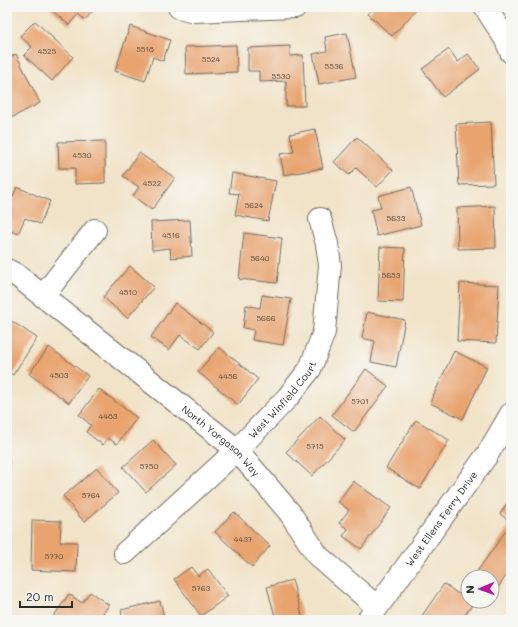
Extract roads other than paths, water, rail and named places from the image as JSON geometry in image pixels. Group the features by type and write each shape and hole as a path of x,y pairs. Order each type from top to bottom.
{"street":[{"path":"179,7 194,11 295,7"},
{"path":"484,7 505,38 511,52"},
{"name":"West Winfield Court","path":"125,553 237,450 288,396 310,369 324,332 330,265 327,244 320,219"},
{"path":"43,296 95,230"},
{"name":"North Yorgason Way","path":"7,270 15,274 237,450 290,513 318,556 373,614"},
{"name":"West Ellens Ferry Drive","path":"373,614 487,455 511,414"}]}
